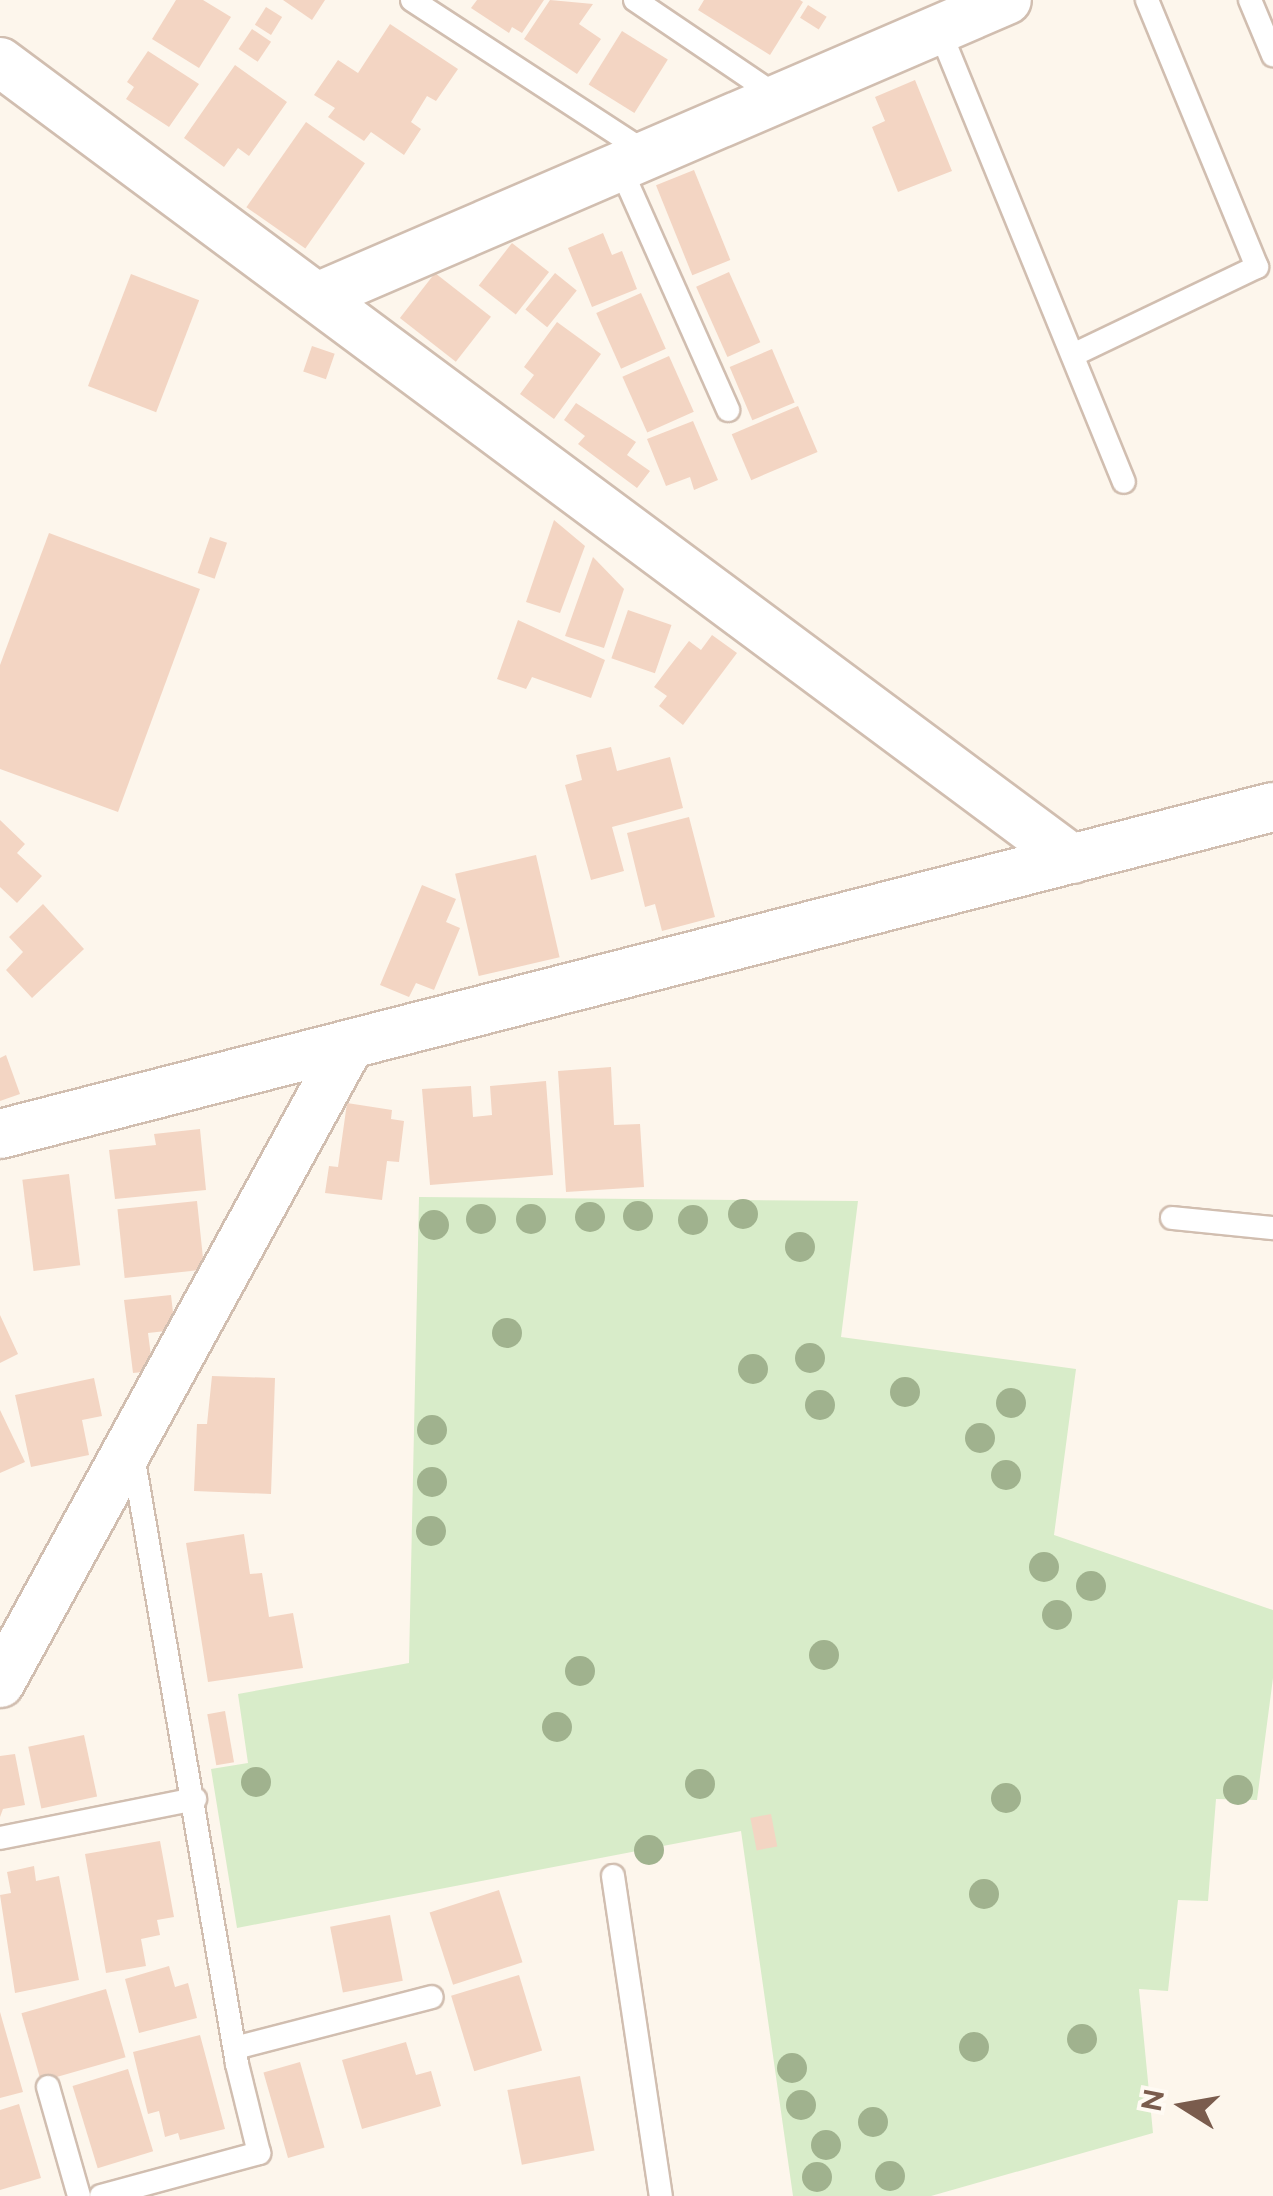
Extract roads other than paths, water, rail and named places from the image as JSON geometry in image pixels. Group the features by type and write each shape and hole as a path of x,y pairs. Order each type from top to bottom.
{"street":[{"path":"317,298 1007,0"},
{"path":"0,62 1072,859"},
{"path":"0,1134 1273,807"},
{"path":"0,1683 132,1452 349,1046"}],"lane":[{"path":"412,0 634,160 728,410"},
{"path":"635,0 780,98"},
{"path":"1073,355 1258,267 1147,0"},
{"path":"1250,0 1273,55"},
{"path":"938,29 1124,482"},
{"path":"1172,1218 1273,1228"},
{"path":"101,2196 259,2153 236,2048 132,1452"},
{"path":"0,1838 194,1799"},
{"path":"613,1876 661,2196"},
{"path":"236,2048 432,1997"},
{"path":"48,2087 79,2196"}]}
